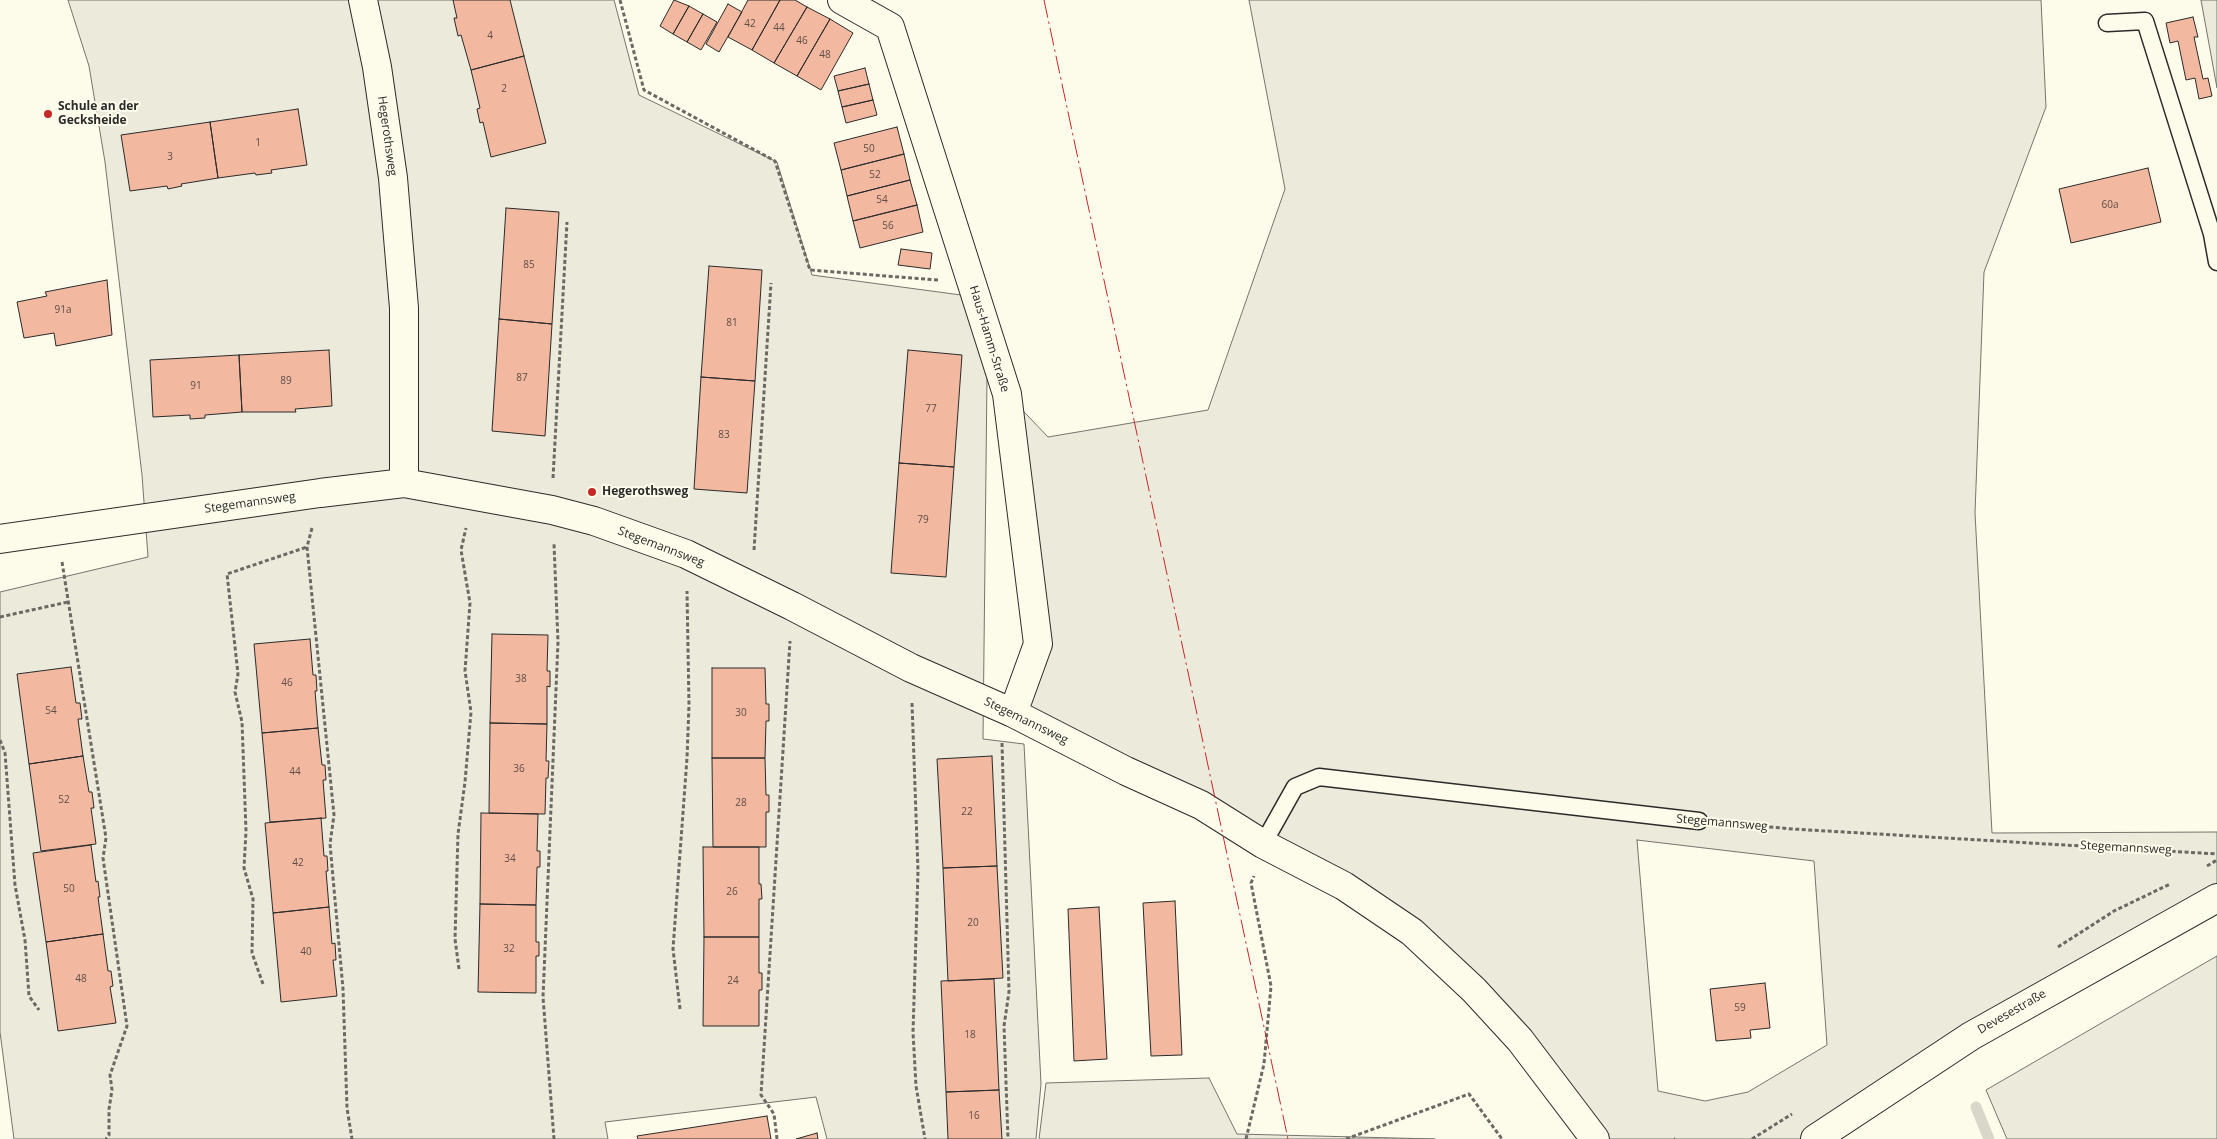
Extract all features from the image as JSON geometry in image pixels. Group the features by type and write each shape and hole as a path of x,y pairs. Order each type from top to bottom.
{"street":[{"name":"Hegerothsweg","path":"362,0 377,66 393,178 404,308 404,484"},
{"name":"Haus-Hamm-Straße","path":"842,0 890,27 1007,394 1038,644 1007,710"},
{"name":"Stegemannsweg","path":"0,539 320,493 404,484 552,510 594,521 686,554 792,606 911,668 1007,710 1126,771 1201,805 1263,844 1344,886 1412,932 1474,990 1520,1040 1595,1139"},
{"name":"Devesestraße","path":"1815,1139 1971,1036 2217,898"}],"lane":[{"path":"2107,23 2145,22 2212,234 2217,262"},
{"name":"Stegemannsweg","path":"1263,844 1295,787 1319,777 1699,821"}],"path":[{"path":"620,0 644,90 775,161 810,270 972,283"},
{"path":"554,1139 543,997 558,642 557,582 552,510 567,222"},
{"path":"752,586 771,283"},
{"path":"320,493 307,547 334,815 330,844 343,989 347,1108 352,1139"},
{"path":"458,970 455,939 458,834 466,782 471,712 465,671 470,603 461,550 472,495"},
{"path":"57,530 106,838 103,858 127,1026 110,1075 112,1090 109,1109 109,1135 106,1139"},
{"path":"263,984 252,953 253,898 244,868 246,831 242,722 235,692 238,674 227,574 307,547"},
{"path":"680,1009 673,949 688,758 689,705 686,554"},
{"path":"0,617 68,602"},
{"path":"777,1139 774,1114 762,1095 792,606"},
{"path":"911,668 918,871 913,1032 916,1086 925,1139"},
{"path":"1007,710 1009,992 1004,1026 1008,1139"},
{"path":"0,740 4,753 15,885 25,940 29,996 39,1010"},
{"name":"Stegemannsweg","path":"1699,821 1793,829 2217,854"},
{"path":"1246,1139 1264,1064 1271,986 1251,883 1263,844"},
{"path":"1346,1139 1470,1094 1502,1139"}],"shaded area":[{"path":"68,0 614,0 639,95 777,162 812,275 961,295 987,377 983,739 1024,744 1041,1084 1036,1139 827,1139 816,1097 605,1122 608,1139 14,1139 0,1032 0,592 148,557 142,475 105,162 89,66"},
{"path":"1249,0 2041,0 2046,107 1984,272 1975,513 1992,833 2217,832 2217,903 1815,1139 1595,1139 1412,932 1013,713 1038,644 1007,394 1048,437 1208,410 1285,189","holes":["1637,840 1814,861 1827,1045 1748,1092 1705,1101 1658,1091"]},
{"path":"2201,0 2217,0 2217,88"},
{"path":"2217,956 2217,1139 2007,1139 1986,1090"},
{"path":"1209,1078 1237,1134 1435,1139 1039,1139 1046,1083"}],"building":[{"path":"453,0 510,0 524,56 471,70 461,35 458,36"},
{"path":"674,0 689,6 673,34 660,26"},
{"path":"748,0 780,0 752,50 728,37"},
{"path":"780,0 795,0 807,7 774,63 752,50"},
{"path":"728,4 742,12 719,52 706,44"},
{"path":"689,6 703,14 687,42 673,34"},
{"path":"807,7 830,19 797,76 774,63"},
{"path":"703,14 717,22 701,50 687,42"},
{"path":"2193,17 2198,37 2194,37 2203,79 2208,78 2212,96 2199,99 2195,78 2186,80 2178,41 2170,43 2166,23"},
{"path":"830,19 853,33 821,90 797,76"},
{"path":"524,56 546,143 491,157 483,122 480,123 477,109 480,108 471,70"},
{"path":"865,68 869,84 838,91 834,76"},
{"path":"869,84 873,100 842,107 838,91"},
{"path":"873,100 877,115 846,123 842,107"},
{"path":"298,109 307,165 271,170 272,173 256,175 255,173 218,178 210,122"},
{"path":"210,122 218,178 181,184 182,186 168,189 167,186 130,191 121,135"},
{"path":"897,127 904,154 841,170 834,143"},
{"path":"904,154 910,180 847,196 841,170"},
{"path":"2148,168 2161,222 2071,243 2059,189"},
{"path":"910,180 917,205 853,221 847,196"},
{"path":"917,205 923,232 860,248 853,221"},
{"path":"506,208 559,212 552,324 499,319"},
{"path":"901,249 932,253 930,269 898,265"},
{"path":"709,266 762,270 755,381 701,377"},
{"path":"107,280 112,335 56,346 54,333 24,338 17,302 47,296 45,292"},
{"path":"499,319 552,324 545,436 492,431"},
{"path":"329,350 332,406 295,409 296,412 242,412 239,355"},
{"path":"908,350 962,355 954,467 899,463"},
{"path":"239,355 242,412 205,415 205,418 190,419 190,415 153,417 150,360"},
{"path":"701,377 755,381 747,493 694,489"},
{"path":"899,463 954,467 946,577 891,573"},
{"path":"492,634 548,635 547,671 550,671 550,687 547,686 547,724 490,723"},
{"path":"310,639 313,675 316,675 317,691 315,691 318,728 262,733 254,644"},
{"path":"71,667 76,703 80,703 82,719 78,719 83,756 29,764 17,674"},
{"path":"712,668 765,668 766,704 769,704 769,721 766,721 765,758 712,758"},
{"path":"490,723 547,724 546,761 549,761 548,778 546,778 545,814 489,813"},
{"path":"318,728 322,765 325,765 326,780 323,780 326,818 270,822 262,733"},
{"path":"83,756 89,792 92,792 94,808 91,808 96,844 41,851 29,764"},
{"path":"992,756 997,866 943,868 937,759"},
{"path":"712,758 765,758 766,795 769,795 769,812 766,812 766,847 713,847"},
{"path":"481,813 538,814 537,851 540,851 540,867 537,867 536,905 480,904"},
{"path":"321,818 324,856 327,856 328,871 326,871 329,907 273,913 265,823"},
{"path":"91,845 96,882 98,881 100,897 98,897 103,934 46,942 33,853"},
{"path":"703,847 759,847 759,884 761,884 762,899 759,899 759,937 704,937"},
{"path":"997,866 1003,978 948,981 943,868"},
{"path":"1175,901 1182,1055 1151,1056 1143,903"},
{"path":"480,904 536,905 536,942 539,942 539,956 536,956 536,993 478,992"},
{"path":"329,907 332,944 335,943 336,960 333,960 337,996 281,1002 273,913"},
{"path":"1099,907 1107,1059 1074,1061 1068,909"},
{"path":"103,934 108,971 111,971 113,986 110,987 116,1023 58,1031 46,942"},
{"path":"704,937 759,937 759,973 762,973 762,990 759,990 759,1026 703,1026"},
{"path":"994,979 999,1090 946,1092 941,981"},
{"path":"1765,983 1770,1028 1750,1030 1751,1038 1716,1041 1710,989"},
{"path":"999,1090 1002,1139 948,1139 946,1092"},
{"path":"767,1116 771,1139 638,1139 637,1136"},
{"path":"817,1133 818,1139 796,1139"}],"waterway":[{"path":"1976,1107 1989,1139"}],"power":[{"path":"1044,0 1288,1139"}],"place":[{"name":"Schule an der Gecksheide","path":"48,114"},
{"name":"Hegerothsweg","path":"592,492"}]}
